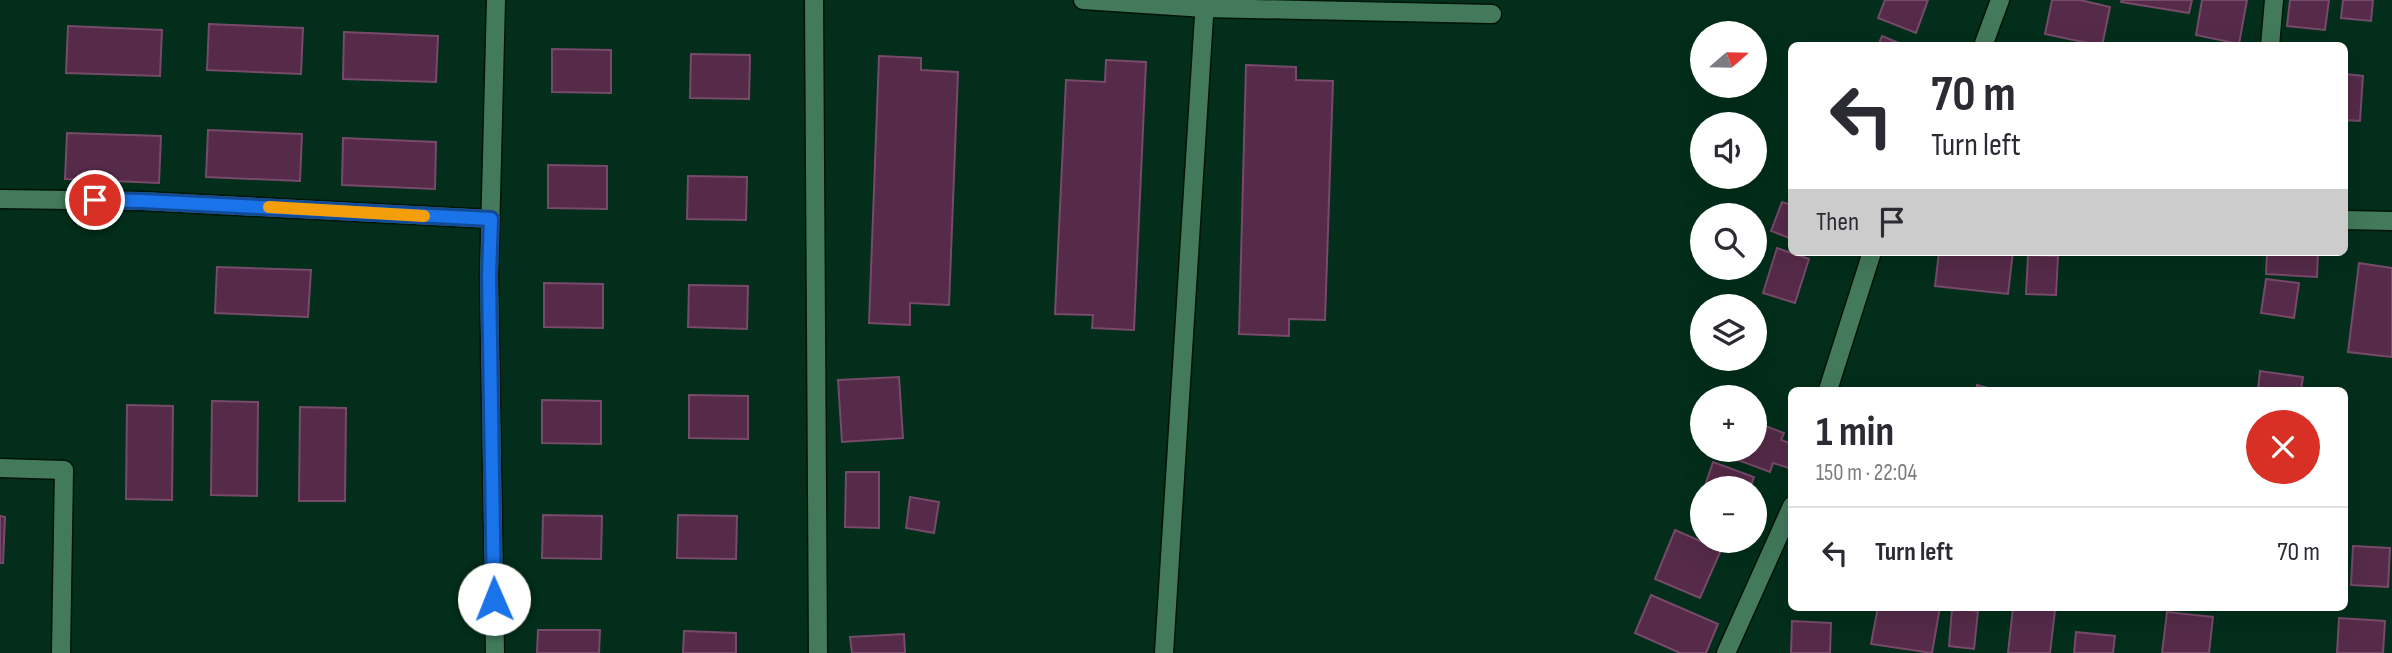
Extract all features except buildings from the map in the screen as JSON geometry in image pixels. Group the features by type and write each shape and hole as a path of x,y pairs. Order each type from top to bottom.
{"street":[{"path":"495,653 489,276 496,0"},
{"path":"814,0 818,653"},
{"path":"1083,0 1492,14"},
{"path":"1984,42 2000,0"},
{"path":"2270,42 2274,0"},
{"path":"1164,653 1205,4"},
{"path":"0,199 142,201 491,219"},
{"path":"2348,219 2392,221"},
{"path":"1830,387 1871,256"},
{"path":"0,468 64,470 61,653"},
{"path":"1726,653 1788,515"}],"slow traffic":[{"path":"269,207 424,216"}],"route":[{"path":"95,200 491,219 489,276 494,599"}]}
